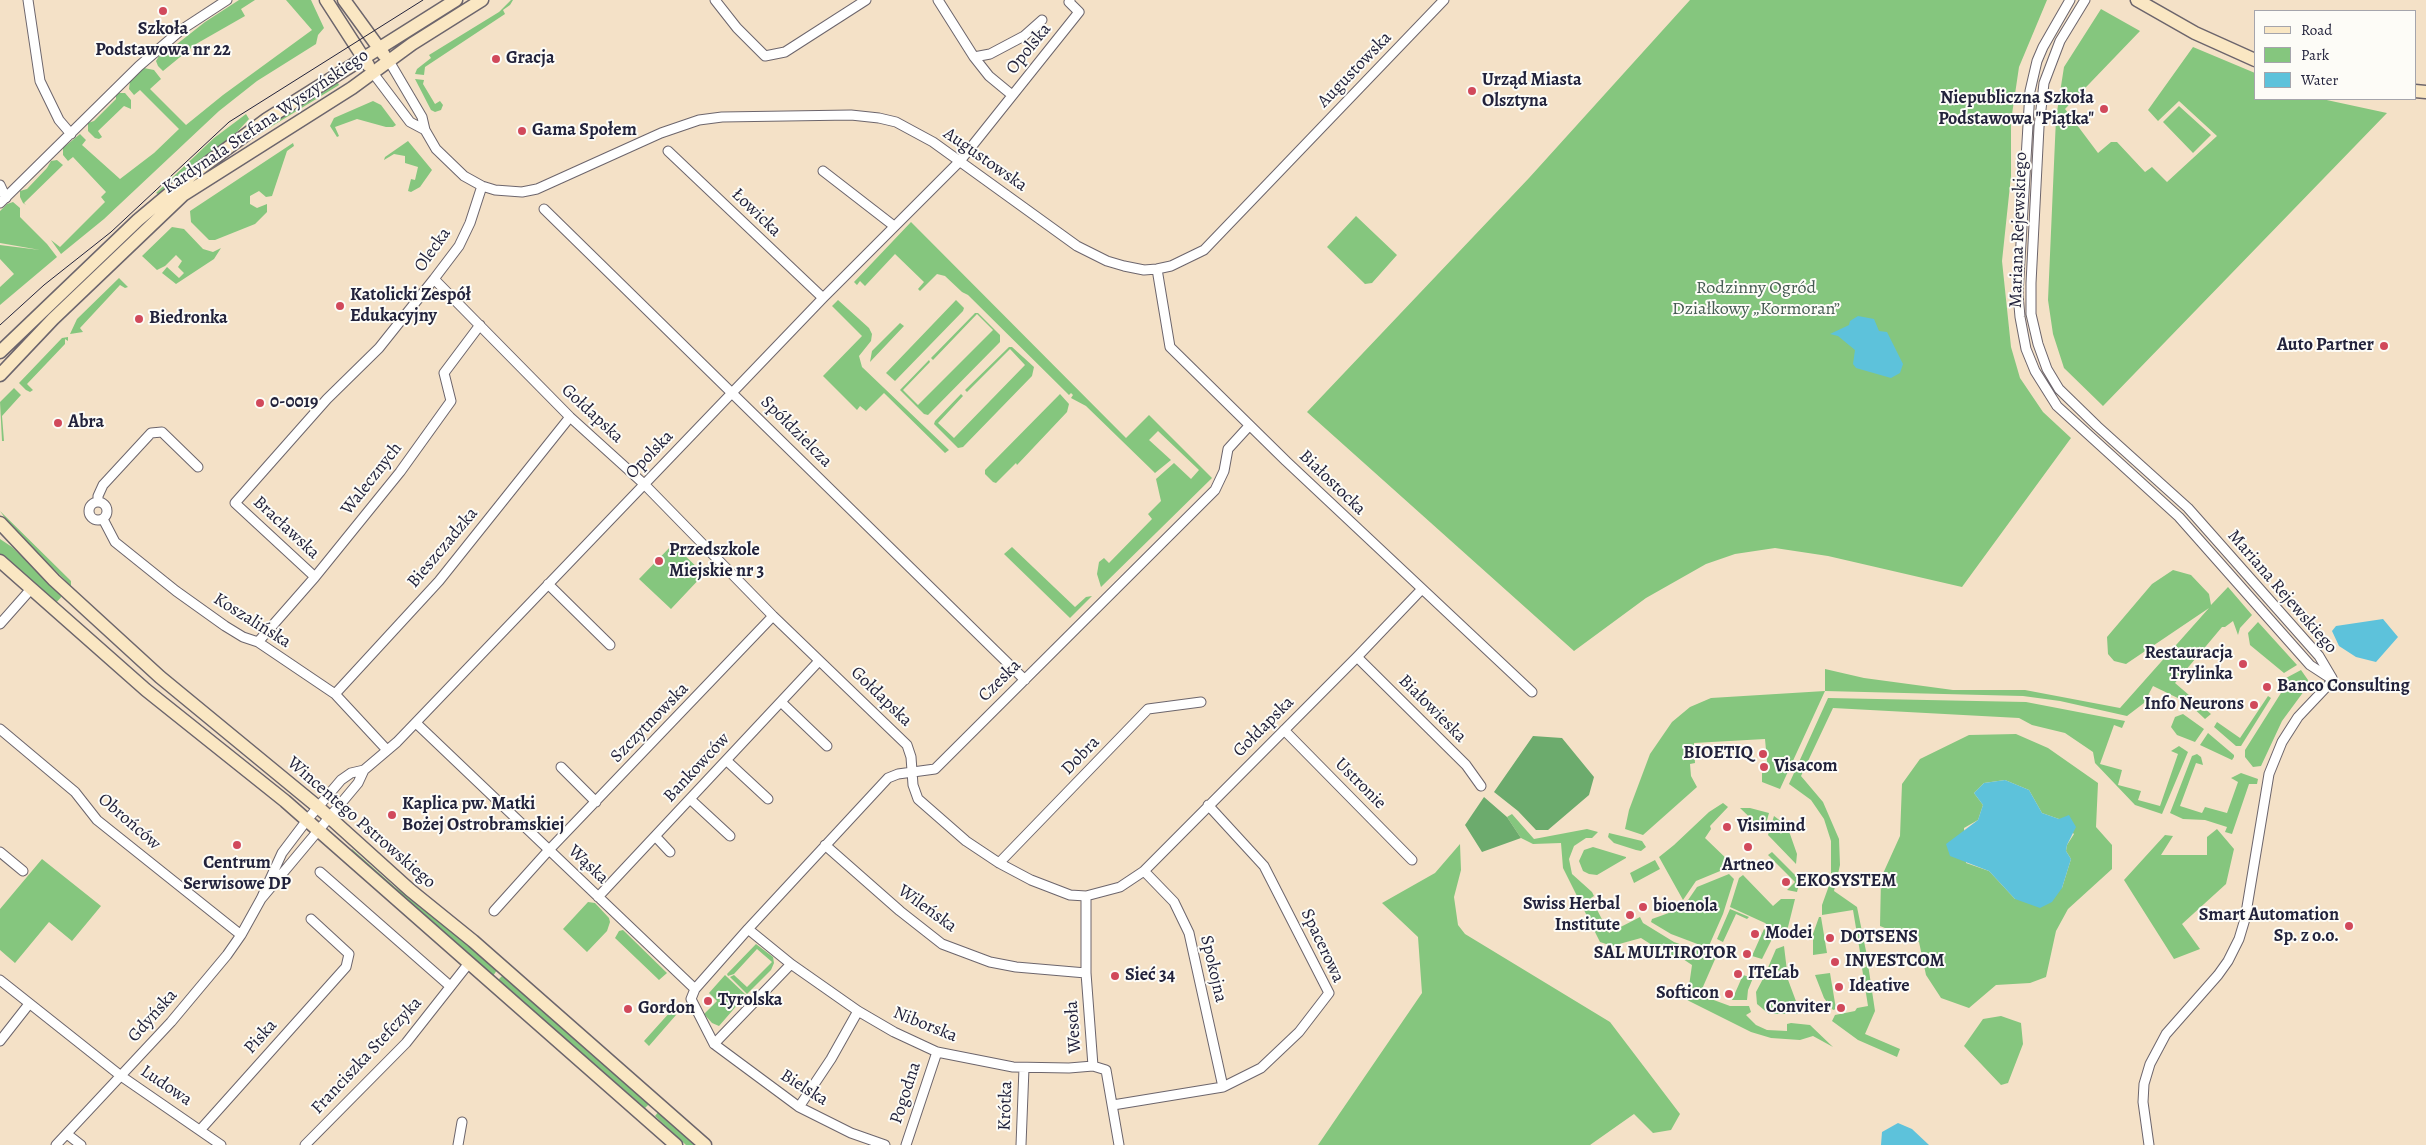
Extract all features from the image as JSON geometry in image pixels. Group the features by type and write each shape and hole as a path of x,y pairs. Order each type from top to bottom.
{"main road":[{"path":"326,0 373,73"},
{"path":"344,0 389,61"},
{"name":"Kardynała Stefana Wyszyńskiego","path":"0,352 138,220 177,186 257,126 456,0"},
{"name":"Kardynała Stefana Wyszyńskiego","path":"0,375 53,319 178,200 482,0"},
{"path":"2137,0 2195,33 2254,60"},
{"name":"Wincentego Pstrowskiego","path":"0,523 54,580 160,677 318,807 329,819 410,890 473,941 704,1145"},
{"name":"Wincentego Pstrowskiego","path":"0,561 146,690 218,746 307,820 642,1113 676,1145"},
{"path":"642,1113 648,1113 653,1109 653,1099"}],"street":[{"path":"28,0 40,82 59,120 71,134"},
{"path":"3,200 146,59 181,30 227,0"},
{"path":"715,0 737,28 765,56 785,52 866,0"},
{"path":"938,0 974,57 990,76 1012,95 960,161"},
{"name":"Opolska","path":"1012,95 1079,12 1069,2 1070,0"},
{"name":"Augustowska","path":"389,61 422,117 425,130 431,141 451,166 482,186 509,192 537,189 679,125 699,120 722,117 851,116 879,118 914,131 960,161 1077,246 1107,261 1144,270 1171,266 1204,250 1444,0"},
{"name":"Mariana Rejewskiego","path":"2070,0 2043,47 2037,61 2030,91 2018,294 2026,349 2035,371 2057,406 2179,517 2310,665 2333,680"},
{"name":"Mariana Rejewskiego","path":"2085,0 2060,41 2050,64 2042,95 2030,283 2031,314 2038,344 2048,369 2059,389 2188,508 2318,656 2333,680"},
{"path":"974,57 990,54 1024,36 1042,20"},
{"name":"Augustowska","path":"373,73 410,122 425,130"},
{"name":"Łowicka","path":"668,151 823,298"},
{"name":"Opolska","path":"329,819 358,783 364,770 416,723 732,392 960,161"},
{"path":"823,171 894,226"},
{"path":"0,185 3,200"},
{"name":"Olecka","path":"235,503 327,399 379,348 434,279 459,246 470,222 482,186"},
{"name":"Spółdzielcza","path":"544,209 1025,680"},
{"name":"Białostocka","path":"1157,269 1170,347 1249,426 1421,590 1532,692"},
{"name":"Gołdapska","path":"434,279 570,417 644,484 773,616 907,745 913,785 918,799 966,841 999,863 1031,880 1070,895 1086,896 1120,886 1144,871 1421,590"},
{"name":"Walecznych","path":"258,642 315,578 400,472 451,401 444,374 480,325"},
{"name":"Bieszczadzka","path":"335,694 439,581 570,417"},
{"name":"Czeska","path":"695,989 888,778 912,771 935,769 1214,490 1224,471 1228,449 1249,426"},
{"name":"Koszalińska","path":"98,501 102,485 152,433 162,432 198,467"},
{"name":"Koszalińska","path":"98,501 107,506 107,516 103,519 94,519 90,516 90,506 98,501"},
{"name":"Bracławska","path":"235,503 315,578"},
{"name":"Koszalińska","path":"103,519 115,542 176,591 225,626 243,637 258,642 335,694 387,750"},
{"path":"548,584 610,645"},
{"path":"0,624 31,590"},
{"name":"Szczytnowska","path":"494,911 548,851 773,616"},
{"name":"Białowieska","path":"1357,657 1466,765 1481,786"},
{"name":"Bankowców","path":"598,897 819,661"},
{"path":"2148,1145 2143,1102 2144,1084 2150,1064 2166,1034 2223,968 2240,939 2245,920 2269,774 2282,742 2298,717 2333,680"},
{"path":"781,702 826,746"},
{"name":"Dobra","path":"999,863 1148,709 1202,702"},
{"name":"Wąska","path":"416,723 548,851 695,989"},
{"name":"Obrońców","path":"0,729 75,792 97,820 241,935"},
{"name":"Ustronie","path":"1284,730 1412,860"},
{"path":"727,761 768,799"},
{"path":"561,767 596,802"},
{"name":"Opolska","path":"307,820 341,780 351,773 364,770"},
{"path":"690,799 730,836"},
{"name":"Spacerowa","path":"1113,1105 1223,1087 1260,1068 1299,1032 1329,994 1264,866 1208,805"},
{"name":"Gdyńska","path":"261,898 329,819"},
{"name":"Gdyńska","path":"56,1145 171,1022 241,935 282,853 307,820"},
{"path":"656,837 670,852"},
{"name":"Wileńska","path":"825,845 900,911 942,944 990,962 1016,967 1086,974"},
{"path":"0,852 24,871"},
{"name":"Spokojna","path":"1144,871 1174,902 1189,933 1223,1087"},
{"path":"320,872 450,986"},
{"name":"Wesoła","path":"1086,896 1086,974 1093,1066 1106,1070 1119,1145"},
{"name":"Piska","path":"201,1130 346,967 350,954 311,919"},
{"name":"Niborska","path":"748,929 791,964 858,1011 894,1032 937,1052 1024,1068 1093,1066"},
{"name":"Franciszka Stefczyka","path":"305,1145 406,1043 469,963"},
{"path":"695,989 691,999 714,1044 791,964"},
{"name":"Ludowa","path":"0,980 121,1076 221,1145"},
{"path":"0,1041 29,1004"},
{"path":"799,1106 831,1059 858,1011"},
{"name":"Bielska","path":"714,1044 799,1106 851,1133 885,1145"},
{"name":"Pogodna","path":"906,1145 937,1052"},
{"name":"Krótka","path":"1021,1145 1024,1068"},
{"path":"458,1145 462,1122"},
{"path":"67,1134 81,1145"}],"green space":[{"path":"239,0 255,0 241,9 245,16 196,44 163,71 158,66 156,61 159,56"},
{"path":"286,0 311,0 324,28 318,35 316,44 257,81 219,111 104,219 61,254 51,240 60,247 105,202 101,197 106,192 73,157 68,161 63,155 63,148 80,134 86,140 82,145 120,179 154,153 179,129 140,90 134,95 129,89 130,81 144,68 154,70 161,79 150,89 186,125 223,95 312,30"},
{"path":"513,0 510,5 503,10 505,14 425,67 424,75 415,74 417,69 431,58 429,55 499,12"},
{"name":"Rodzinny Ogród Działkowy „Kormoran”","path":"1690,0 2047,0 2019,67 2011,121 2011,176 2002,261 2011,347 2020,378 2043,412 2071,438 1962,587 1828,556 1775,548 1735,554 1706,564 1646,598 1574,651 1307,412 1529,178"},
{"path":"2101,9 2140,31 2065,109 2098,153 2111,142 2117,142 2145,172 2152,167 2167,182 2217,136 2179,101 2158,121 2148,110 2193,47 2254,73 2254,100 2327,100 2387,113 2103,406 2064,368 2053,334 2048,300 2056,118 2064,67"},
{"path":"415,79 424,80 423,84 435,104 440,101 443,105 441,110 435,112 431,110"},
{"path":"337,81 339,85 251,139 250,137"},
{"path":"125,93 131,100 131,109 124,106 98,131 102,137 99,139 95,138 88,131 88,123 94,121 116,99 116,95"},
{"path":"373,101 381,105 396,125 386,127 357,119 335,127 339,136 337,137 330,126 334,118"},
{"path":"2179,106 2211,135 2193,153 2163,122"},
{"path":"246,114 249,119 237,132 158,194 156,193 214,138"},
{"path":"408,141 432,170 420,187 411,192 408,191 411,179 415,180 418,167 405,163 405,156 394,154 384,160 385,157"},
{"path":"293,143 294,146 287,151 272,196 266,197 259,191 250,196 250,204 257,208 267,204 267,212 255,224 215,240 209,240 191,222 190,211"},
{"path":"57,160 63,165 24,203 26,205 23,203 20,191 27,189 47,168 51,161"},
{"path":"13,202 20,208 20,217 57,257 0,305 0,287 14,274 0,259 0,245 40,250 0,243 0,211 7,204"},
{"path":"1356,216 1397,255 1372,283 1365,284 1327,247"},
{"path":"911,222 1126,438 1149,415 1212,478 1101,587 1097,574 1099,562 1104,558 1109,563 1152,519 1148,514 1161,501 1156,479 1174,463 1191,479 1199,470 1158,431 1149,440 1171,460 1155,473 1086,406 1071,398 1073,395 1071,393 1069,395 968,295 962,292 945,276 937,274 920,291 918,289 924,282 895,254 865,286 860,281 857,285 854,282"},
{"path":"172,227 184,229 203,249 213,252 221,248 214,259 176,284 162,273 167,267 179,278 184,273 178,267 182,261 176,255 165,266 157,270 142,256"},
{"path":"119,278 128,287 125,288 120,285 80,328 83,332 70,334 77,319"},
{"path":"838,300 869,328 872,334 871,341 859,356 862,367 949,450 945,453 884,393 866,411 860,406 857,410 823,376 862,336 832,306"},
{"path":"956,300 964,308 963,311 895,381 886,373"},
{"path":"975,313 978,313 1000,335 1000,342 928,415 924,414 900,390 929,360 930,362 903,390 918,405 993,330 977,314 933,360 931,358"},
{"path":"900,323 904,326 870,362 872,351"},
{"path":"68,337 68,341 65,339 65,344 27,384 33,390 30,392 26,390 19,383 62,338"},
{"path":"1009,347 1012,347 1034,367 1032,376 963,447 958,448 934,424 935,421 961,394 963,396 938,423 954,438 1025,365 1010,349 967,392 965,390"},
{"path":"14,388 21,395 2,416 4,441 2,441 0,402"},
{"path":"1060,394 1069,404 1067,412 1017,465 1016,463 996,483 993,482 985,474 985,470"},
{"path":"0,511 71,581 71,586 12,528"},
{"path":"0,539 12,547 63,595 55,604 0,554"},
{"path":"673,544 704,574 671,609 639,579"},
{"path":"1012,547 1075,607 1086,597 1092,596 1070,618 1004,554"},
{"path":"2173,570 2191,575 2209,594 2211,605 2228,587 2252,615 2240,628 2238,635 2233,621 2222,627 2175,683 2211,714 2205,719 2188,703 2153,686 2144,703 2127,716 2060,701 2023,696 1825,691 1825,669 1864,678 1953,690 2025,690 2120,708 2209,608 2126,664 2114,661 2108,654 2107,637 2152,584"},
{"path":"2258,622 2297,665 2284,673 2250,645 2248,633"},
{"path":"2301,670 2308,680 2307,687 2282,721 2261,766 2253,767 2245,757 2245,750 2286,685 2286,678"},
{"path":"1825,691 1780,789 1762,782 1762,773 1768,772 1765,739 1694,743 1695,763 1690,764 1691,776 1697,787 1643,835 1625,829 1629,810 1650,754 1672,722 1690,707 1711,698"},
{"path":"2268,696 2271,698 2241,746 2236,746 2214,727 2217,722 2240,738"},
{"path":"1828,698 2026,702 2125,721 2122,728 2114,725 2100,764 2122,770 2118,785 2141,791 2138,800 2160,806 2178,754 2171,751 2179,746 2188,752 2162,814 2135,805 2095,763 2093,752 2065,733 2032,725 2019,718 1833,708 1801,776 1823,802 1839,839 1840,865 1834,891 1857,907 1875,1011 1865,1034 1900,1049 1897,1057 1858,1040 1832,1021 1835,1015 1868,1006 1862,968 1866,967 1864,952 1860,952 1853,910 1822,915 1822,905 1831,880 1831,841 1824,819 1811,800 1789,784"},
{"path":"2183,714 2204,729 2195,742 2177,735 2171,727 2175,717"},
{"path":"2208,733 2234,755 2232,760 2200,745"},
{"path":"2016,734 2048,748 2098,783 2096,827 2112,845 2112,869 2068,909 2056,931 2046,977 2030,983 1996,985 1969,1008 1941,998 1926,975 1919,942 1880,926 1881,878 1900,836 1902,784 1920,759 1969,735","holes":["2005,780 2029,790 2042,813 2059,819 2074,834 2067,845 2066,851 2071,859 2062,888 2015,899 1989,871 1966,863 1964,828 1978,820 1983,805 1974,793 1984,783"]},
{"path":"1533,736 1562,738 1594,777 1589,795 1548,830 1536,830 1518,811 1494,792"},
{"path":"2197,754 2201,757 2203,765 2196,763 2180,806 2202,813 2205,807 2227,813 2238,782 2231,778 2241,773 2258,779 2257,784 2249,784 2232,834 2225,832 2227,827 2205,820 2183,819 2170,813 2192,756"},
{"path":"1484,797 1507,817 1521,838 1482,852 1465,825"},
{"path":"1723,803 1728,807 1710,826 1711,829 1705,838 1731,863 1725,869 1696,881 1683,900 1659,857 1709,812"},
{"path":"1740,808 1750,808 1769,813 1764,831"},
{"path":"1512,814 1534,839 1587,829 1598,832 1592,838 1586,838 1574,846 1569,859 1572,874 1592,892 1594,896 1591,898 1609,933 1640,917 1643,923 1674,942 1716,957 1702,989 1712,995 1711,999 1730,1006 1749,1006 1751,1012 1746,1015 1756,1025 1767,1030 1787,1031 1787,1024 1791,1023 1810,1025 1833,1047 1813,1036 1800,1040 1771,1038 1751,1032 1687,1000 1692,965 1683,959 1663,952 1641,938 1612,946 1600,942 1563,868 1561,843 1533,844 1521,838 1507,817"},
{"path":"1774,816 1782,822 1790,834 1797,854 1796,864 1768,835"},
{"path":"2217,829 2234,849 2226,884 2182,924 2200,949 2174,959 2124,880 2165,835 2173,836 2161,855 2207,855 2207,837"},
{"path":"1609,833 1642,841 1646,847 1641,851 1614,843 1608,837"},
{"path":"1460,844 1461,870 1454,897 1458,925 1465,934 1610,1022 1680,1114 1671,1130 1653,1133 1634,1114 1590,1145 1318,1145 1422,993 1418,937 1382,903 1435,873"},
{"path":"1593,847 1626,858 1597,875 1589,874 1583,871 1579,861 1584,850"},
{"path":"352,849 396,888 427,908 497,970 493,976 350,852"},
{"path":"1772,852 1800,880 1797,892 1787,890 1795,882 1768,855"},
{"path":"42,859 101,906 72,941 49,922 15,963 0,950 0,909"},
{"path":"1655,860 1660,869 1634,883 1630,873"},
{"path":"1729,874 1734,879 1723,914 1708,948 1671,934 1651,922 1652,919 1677,910 1686,903 1697,887"},
{"path":"1743,875 1773,906 1781,899 1795,899 1786,935 1778,934 1765,923 1730,907 1739,878"},
{"path":"588,902 595,903 609,918 610,922 607,931 587,952 563,929"},
{"path":"1730,909 1749,917 1747,919 1736,914 1723,942 1717,939"},
{"path":"1819,917 1821,917 1827,953 1813,955 1813,934"},
{"path":"1764,929 1773,937 1762,959 1752,956"},
{"path":"623,930 667,973 659,980 615,938 619,931"},
{"path":"756,944 773,957 774,963 771,970 747,994 730,977 734,975 747,987 772,962 757,949 734,974 728,976 727,974"},
{"path":"1784,946 1787,971 1767,970 1776,949"},
{"path":"1830,973 1836,1009 1833,1010 1824,998 1815,975"},
{"path":"503,975 650,1103 645,1108 498,980"},
{"path":"725,975 746,995 719,1026 712,1023 704,1014 717,1001 709,993"},
{"path":"1743,975 1753,978 1748,990 1747,1000 1732,1000"},
{"path":"1765,975 1772,979 1787,977 1800,1012 1797,1014 1769,1014 1757,1004 1756,992"},
{"path":"671,1011 676,1015 649,1046 644,1041"},
{"path":"2001,1016 2021,1023 2023,1044 2008,1083 2001,1085 1964,1046 1983,1019"},
{"path":"659,1111 696,1145 686,1145 655,1116"}],"water":[{"path":"1858,316 1874,319 1879,331 1887,332 1903,364 1900,373 1891,378 1856,368 1853,364 1855,350 1838,336 1830,334 1849,325 1850,321"},
{"path":"2383,619 2398,637 2376,662 2356,657 2339,646 2332,631 2336,626"},
{"path":"2005,780 2029,790 2042,813 2059,819 2069,815 2076,827 2067,845 2066,851 2071,859 2062,888 2052,902 2040,908 2015,899 1989,871 1950,856 1946,844 1978,820 1983,805 1974,793 1984,783"},
{"path":"1898,1123 1912,1129 1929,1145 1881,1145 1882,1132"}],"tram line":[{"path":"0,325 44,285 111,232 229,122 423,0"}],"place":[{"name":"Szkoła Podstawowa nr 22","path":"163,11"},
{"name":"Gracja","path":"496,59"},
{"name":"Urząd Miasta Olsztyna","path":"1472,91"},
{"name":"Niepubliczna Szkoła Podstawowa \"Piątka\"","path":"2104,109"},
{"name":"Gama Społem","path":"522,131"},
{"name":"Katolicki Zespół Edukacyjny","path":"340,306"},
{"name":"Biedronka","path":"139,319"},
{"name":"Auto Partner","path":"2384,346"},
{"name":"0-0019","path":"260,403"},
{"name":"Abra","path":"58,423"},
{"name":"Przedszkole Miejskie nr 3","path":"659,561"},
{"name":"Restauracja Trylinka","path":"2243,664"},
{"name":"Banco Consulting","path":"2267,687"},
{"name":"Info Neurons","path":"2254,705"},
{"name":"BIOETIQ","path":"1763,754"},
{"name":"Visacom","path":"1764,767"},
{"name":"Kaplica pw. Matki Bożej Ostrobramskiej","path":"392,815"},
{"name":"Visimind","path":"1727,827"},
{"name":"Centrum Serwisowe DP","path":"237,845"},
{"name":"Artneo","path":"1748,847"},
{"name":"EKOSYSTEM","path":"1786,882"},
{"name":"bioenola","path":"1643,907"},
{"name":"Swiss Herbal Institute","path":"1630,915"},
{"name":"Smart Automation Sp. z o.o.","path":"2349,926"},
{"name":"Modei","path":"1755,934"},
{"name":"DOTSENS","path":"1830,938"},
{"name":"SAL MULTIROTOR","path":"1747,954"},
{"name":"INVESTCOM","path":"1835,962"},
{"name":"ITeLab","path":"1738,974"},
{"name":"Sieć 34","path":"1115,976"},
{"name":"Ideative","path":"1839,987"},
{"name":"Softicon","path":"1729,994"},
{"name":"Tyrolska","path":"708,1001"},
{"name":"Conviter","path":"1841,1008"},
{"name":"Gordon","path":"628,1009"}]}
